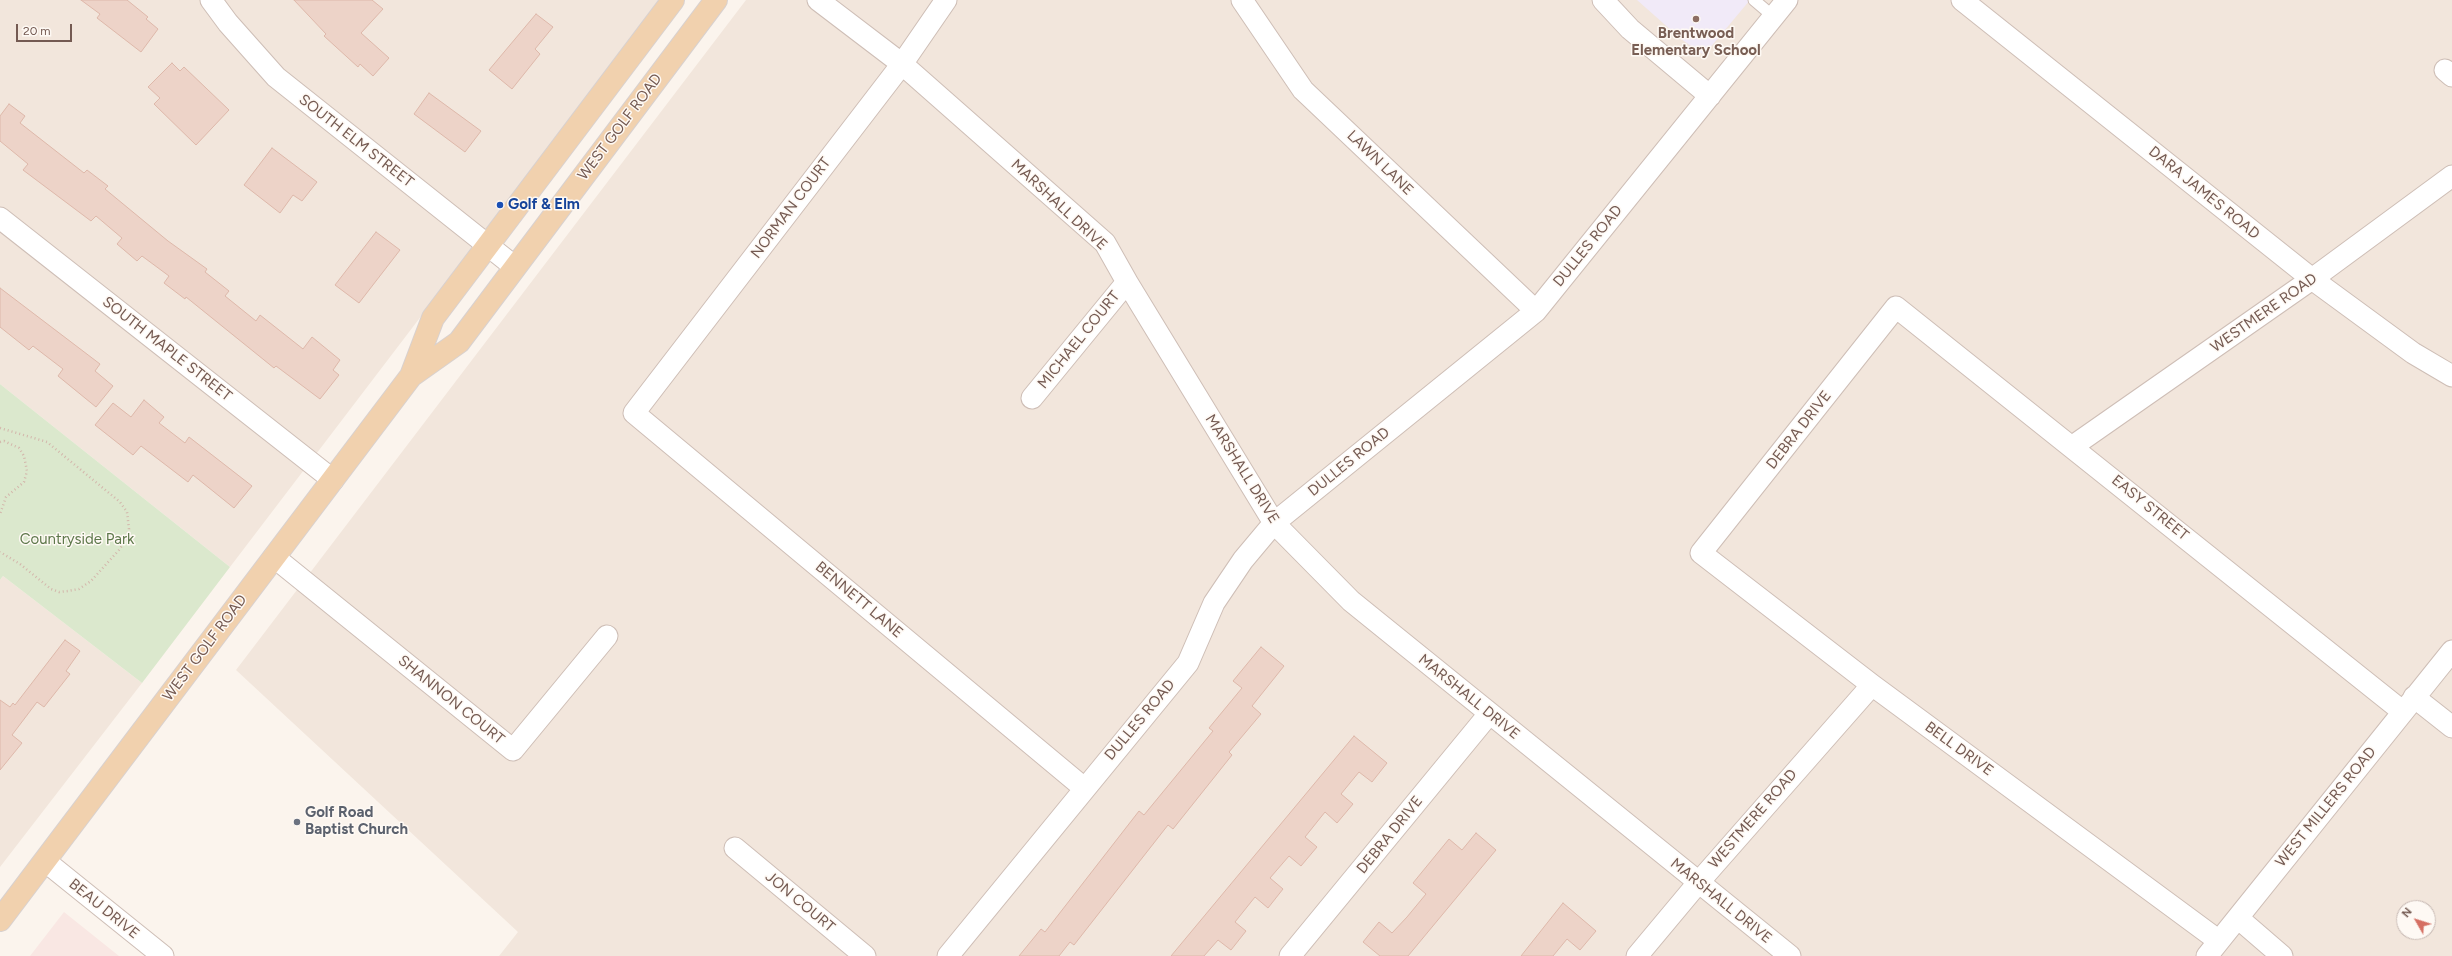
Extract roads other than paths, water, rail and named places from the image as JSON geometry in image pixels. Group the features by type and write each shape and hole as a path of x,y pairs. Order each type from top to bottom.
{"main road":[{"name":"WEST GOLF ROAD","path":"0,920 411,376 433,318 673,0"},
{"name":"WEST GOLF ROAD","path":"411,376 459,342 716,0"}],"street":[{"name":"SOUTH ELM STREET","path":"211,0 228,23 276,77 515,267"},
{"name":"MARSHALL DRIVE","path":"818,0 902,64 1105,243 1127,282 1274,523 1351,601 1790,956"},
{"name":"NORMAN COURT","path":"634,413 902,64 946,0"},
{"name":"LAWN LANE","path":"1242,0 1303,90 1536,311"},
{"path":"1603,0 1630,29 1710,96"},
{"name":"DULLES ROAD","path":"948,956 1084,788 1188,663 1214,603 1243,560 1274,523 1536,311 1787,0"},
{"name":"DARA JAMES ROAD","path":"1962,0 2312,279 2413,353 2452,376"},
{"name":"WESTMERE ROAD","path":"2073,446 2312,279 2452,176"},
{"name":"SOUTH MAPLE STREET","path":"0,218 333,480"},
{"name":"MICHAEL COURT","path":"1032,398 1127,282"},
{"name":"EASY STREET","path":"1896,307 2073,446 2408,704"},
{"name":"DEBRA DRIVE","path":"1701,553 1896,307"},
{"name":"BENNETT LANE","path":"634,413 1084,788"},
{"name":"BELL DRIVE","path":"1701,553 2213,948"},
{"name":"SHANNON COURT","path":"274,557 513,750 607,636"},
{"name":"WEST MILLERS ROAD","path":"2213,948 2408,704 2452,652"},
{"name":"WESTMERE ROAD","path":"1637,956 1698,883 1872,685"},
{"path":"2408,704 2452,727"},
{"name":"DEBRA DRIVE","path":"1290,956 1489,714"},
{"name":"JON COURT","path":"735,848 865,956"},
{"name":"BEAU DRIVE","path":"45,861 163,956"},
{"path":"2238,918 2282,956"}],"lane":[{"path":"1754,0 1774,17"}],"place":[{"name":"Brentwood Elementary School","path":"1696,19"},
{"name":"Golf & Elm","path":"500,205"},
{"name":"Golf Road Baptist Church","path":"297,822"}],"park label":[{"name":"Countryside Park","path":"77,540"}]}
